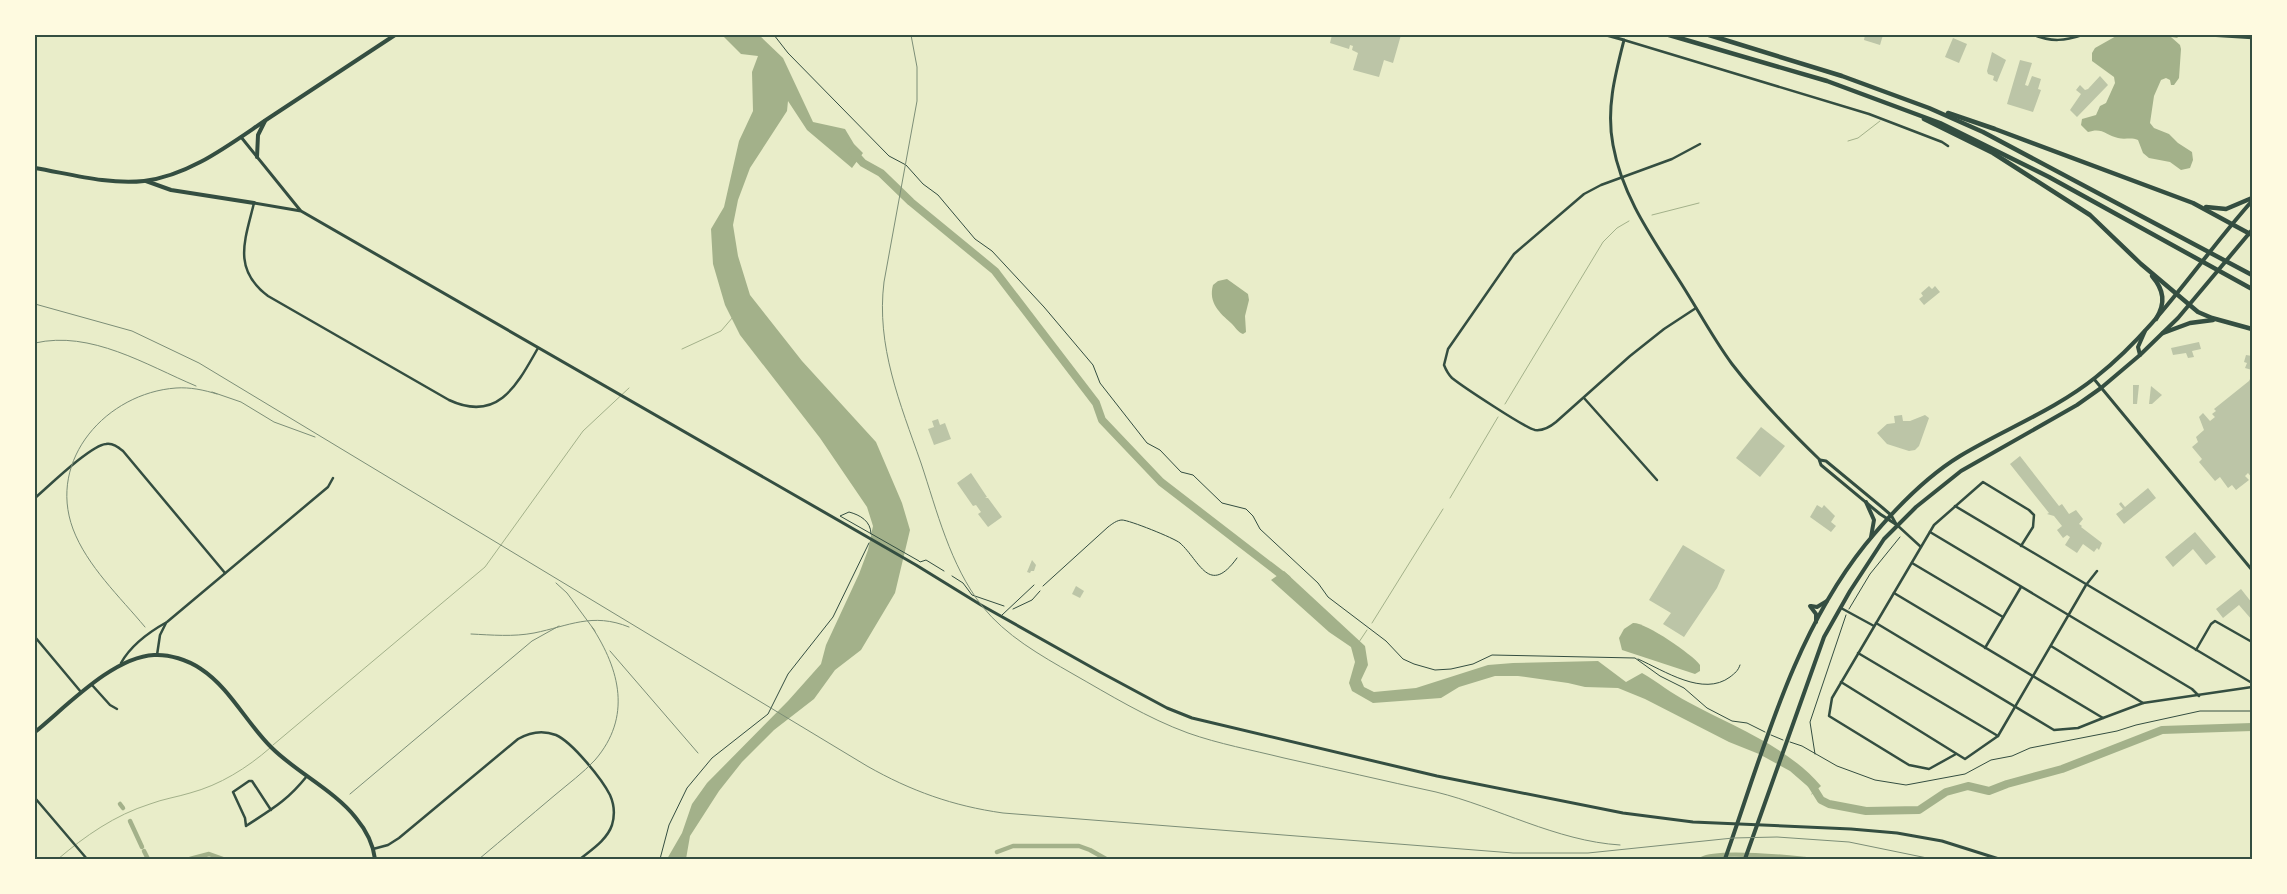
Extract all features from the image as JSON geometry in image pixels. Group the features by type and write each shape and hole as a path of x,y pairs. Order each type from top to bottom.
{"highway":[{"path":"1669,35 1827,81 1940,123 1995,148 2252,289"},
{"path":"1709,35 1821,68 1995,128 2200,206 2251,233"},
{"path":"1915,102 1983,132 2252,275"},
{"path":"1888,103 2002,158 2090,215 2141,264 2189,306 2217,320 2252,329"},
{"path":"2200,206 2226,209 2252,199"},
{"path":"2141,264 2156,281 2162,295 2162,307 2156,319"},
{"path":"2163,334 2190,323 2217,320"}],"main road":[{"path":"35,168 125,181 146,181 184,169 241,137 395,35"},
{"path":"257,157 258,135 266,120"},
{"path":"146,181 171,190 254,204"},
{"path":"1725,859 1776,713 1794,668 1829,600 1870,539 1887,519 1921,486 1958,457 2042,412 2094,379 2156,319 2252,199"},
{"path":"1746,859 1818,651 1840,608 1878,548 1897,525 1934,491 1971,464 2077,405 2101,388 2163,334 2251,233"},
{"path":"2140,355 2138,347 2145,331"},
{"path":"1866,502 1874,520 1870,539"},
{"path":"1814,627 1816,617 1810,606 1817,607 1829,600"},
{"path":"35,732 92,685 121,664 139,657 157,655 189,662 207,673 278,754 355,816 367,834 374,850 375,859"}],"street":[{"path":"1606,35 1869,114 1948,146"},
{"path":"2034,35 2060,41 2082,35"},
{"path":"2204,35 2252,38"},
{"path":"1624,40 1615,74 1611,106 1613,144 1621,177 1635,208 1731,362 1755,393 1782,424 1819,460 1821,465 1897,525 1921,547"},
{"path":"241,137 301,211 636,405 861,530 918,563 1001,616 1167,708 1192,718 1446,778 1623,813 1693,822 1851,829 1897,833 1942,841 1999,859"},
{"path":"1696,308 1649,340 1552,426 1536,430 1528,427 1452,378 1446,369 1444,360 1456,337 1519,248 1584,194 1621,177 1672,159 1700,144"},
{"path":"301,211 254,204 243,251 248,273 257,287 268,296 448,400 471,407 485,406 498,401 517,384 538,348"},
{"path":"2094,379 2252,570"},
{"path":"1584,398 1657,480"},
{"path":"35,498 92,450 105,444 114,445 123,451 225,574"},
{"path":"1819,460 1826,460 1891,515 1897,525"},
{"path":"121,664 128,651 154,629 167,622 225,574 328,487 333,478"},
{"path":"1956,754 1932,769 1915,766 1829,716 1830,703 1840,682 1936,522 1983,482 2034,515 2033,527 2021,546"},
{"path":"1955,506 2252,683"},
{"path":"1930,532 2192,689 2199,696"},
{"path":"1912,563 2003,618"},
{"path":"1840,682 1965,759 1998,736 2086,585 2098,571"},
{"path":"1985,648 2021,587"},
{"path":"1894,593 2103,718"},
{"path":"1840,608 1875,625 2054,730 2078,728 2143,702 2199,696 2252,687"},
{"path":"2196,650 2211,624 2215,621 2252,642"},
{"path":"157,655 162,630 167,622"},
{"path":"35,637 82,693"},
{"path":"2051,645 2143,702"},
{"path":"1858,653 1998,736"},
{"path":"92,685 110,705 117,709"},
{"path":"374,850 388,845 399,838 513,743 528,734 545,732 561,738 592,770 610,796 614,816 606,835 580,859"},
{"path":"271,810 252,781 232,792 245,818 246,826 271,810 290,797 307,776"},
{"path":"35,798 87,859"}],"lane":[{"path":"1001,616 1034,585"}],"path":[{"path":"774,35 788,53 889,156 906,165 923,184 938,195 975,240 992,251 1044,306 1093,365 1100,383 1147,443 1160,450 1181,472 1192,475 1222,503 1246,509 1253,516 1260,529 1318,583 1328,597 1386,641 1408,662 1442,670 1473,664 1492,655 1635,658 1686,680 1704,684 1723,682 1737,671 1740,665"},
{"path":"660,859 670,825 687,788 712,758 768,714 788,674 827,627 838,608 867,550 872,532 865,520 856,514 849,512 840,516 861,530 918,563 926,560 944,571"},
{"path":"1043,586 1108,527 1119,520 1128,521 1176,540 1187,550 1199,567 1209,574 1217,575 1224,573 1237,558"},
{"path":"1815,755 1810,722 1848,612 1870,574 1900,536"},
{"path":"952,576 963,584 972,595 1004,606"},
{"path":"1013,608 1032,600 1040,591"},
{"path":"1635,658 1660,676 1684,688 1707,708 1732,721 1747,724 1780,739 1802,746 1837,766 1875,780 1906,785 1954,778 1991,760 2012,756 2030,748 2118,732 2136,725 2200,710 2252,711"}],"shaded area":[{"path":"722,35 759,35 783,58 813,122 845,129 854,144 863,153 852,168 807,130 788,101 787,111 750,168 738,200 733,225 738,256 750,295 802,361 876,442 902,503 910,530 895,593 861,650 835,670 814,699 774,730 742,762 719,791 690,836 686,859 667,859 682,833 692,804 707,783 788,701 821,664 826,645 859,574 868,550 873,526 867,507 820,438 740,335 725,305 713,264 711,229 724,207 739,141 753,111 752,72 758,56 741,54"},
{"path":"2118,35 2180,35 2177,38 2171,37 2180,45 2181,49 2179,78 2174,85 2171,85 2170,80 2166,78 2161,80 2154,96 2150,123 2154,128 2169,134 2178,143 2192,152 2193,160 2190,168 2181,170 2170,162 2149,158 2143,153 2138,140 2118,138 2097,130 2088,132 2081,125 2082,119 2096,115 2100,106 2106,103 2115,83 2114,77 2092,61 2092,53 2095,48"},
{"path":"1227,279 1248,294 1249,300 1245,316 1246,332 1243,334 1216,307 1212,297 1213,285 1218,281"},
{"path":"1284,571 1365,646 1368,665 1361,680 1364,687 1374,692 1416,688 1488,665 1598,661 1626,682 1642,673 1682,699 1759,738 1792,760 1821,786 1811,795 1813,791 1790,771 1759,754 1729,742 1645,699 1618,688 1585,687 1518,676 1495,676 1459,687 1441,698 1373,703 1352,691 1349,683 1355,662 1351,647 1329,632 1271,580"},
{"path":"1633,623 1657,633 1678,647 1700,665 1700,671 1695,674 1622,650 1619,638 1624,629"}],"building":[{"path":"1332,35 1401,35 1393,63 1384,60 1379,77 1353,70 1358,53 1352,50 1353,46 1350,45 1349,49 1330,43"},
{"path":"1865,35 1883,35 1880,45 1864,40"},
{"path":"1953,38 1967,44 1959,63 1945,57"},
{"path":"1992,52 2006,60 1997,82 1993,80 1994,76 1988,74 1987,71"},
{"path":"2020,60 2032,63 2025,85 2028,86 2032,76 2041,79 2038,89 2041,90 2033,112 2007,104"},
{"path":"2100,76 2108,85 2077,117 2070,110 2081,94 2076,90 2080,85 2085,90 2088,89"},
{"path":"1929,286 1932,289 1935,286 1940,292 1924,305 1919,299 1923,296 1921,293"},
{"path":"2199,342 2201,349 2192,351 2194,357 2188,358 2186,353 2173,355 2171,348"},
{"path":"2246,355 2252,356 2252,370 2245,368 2247,363 2244,362"},
{"path":"2252,375 2252,478 2248,473 2245,476 2249,480 2236,490 2232,485 2228,488 2220,477 2215,481 2199,462 2202,459 2192,447 2198,442 2196,437 2204,430 2199,417 2203,413 2210,421 2215,417 2212,414 2216,411 2214,409 2249,381"},
{"path":"2133,385 2139,385 2137,404 2133,404"},
{"path":"2151,386 2162,395 2152,404 2149,404"},
{"path":"1902,415 1903,421 1910,421 1925,415 1929,418 1919,446 1915,450 1909,451 1887,444 1877,433 1887,424 1895,423 1894,416"},
{"path":"938,419 940,425 945,423 951,439 934,445 928,429 934,427 932,421"},
{"path":"1761,427 1785,446 1760,477 1736,458"},
{"path":"2020,456 2059,506 2062,504 2069,514 2076,510 2083,519 2079,524 2081,527 2102,543 2099,550 2097,548 2094,552 2083,544 2077,553 2065,545 2070,537 2067,535 2063,538 2057,530 2062,526 2054,516 2047,514 2049,513 2010,464"},
{"path":"971,473 987,497 985,498 988,498 1002,517 988,527 978,514 981,512 976,505 973,506 957,483"},
{"path":"2148,488 2156,498 2124,524 2116,514 2123,509 2119,504 2121,502 2125,507"},
{"path":"1817,505 1822,508 1824,505 1835,516 1831,522 1836,526 1831,532 1810,517"},
{"path":"2195,532 2216,557 2206,565 2193,549 2173,567 2165,557"},
{"path":"1683,545 1725,570 1717,588 1684,637 1663,624 1671,613 1649,600"},
{"path":"1032,560 1036,565 1034,571 1030,573 1027,572"},
{"path":"1076,586 1084,591 1080,598 1072,594"},
{"path":"2241,589 2252,603 2252,620 2239,605 2223,618 2216,609"}],"waterway":[{"path":"1848,141 1858,138 1880,121"},
{"path":"852,151 863,163 881,173 911,202 995,271 1096,403 1102,420 1161,482 1287,579"},
{"path":"1652,215 1699,203"},
{"path":"1505,404 1603,242 1617,228 1629,221"},
{"path":"682,349 721,331 733,317"},
{"path":"273,745 485,567 583,431 629,388"},
{"path":"1450,498 1498,417"},
{"path":"1372,623 1443,509"},
{"path":"1359,642 1367,630"},
{"path":"1811,784 1821,800 1829,804 1866,811 1919,810 1946,792 1968,786 1989,791 2007,784 2062,769 2162,730 2252,727"},
{"path":"58,859 90,834 113,820 155,802 201,790 222,781 270,748"},
{"path":"120,804 123,808"},
{"path":"130,821 142,847"},
{"path":"997,852 1013,846 1079,846 1106,859"},
{"path":"144,851 148,859"},
{"path":"190,859 209,854 223,859"},
{"path":"1702,859 1721,855 1805,859"}],"railway":[{"path":"911,35 917,67 917,101 884,282 883,329 898,396 939,519 961,573 991,617 1013,636 1048,660 1129,706 1188,733 1236,747 1436,792 1573,837 1620,845"},
{"path":"35,304 132,331 199,363 867,766 916,790 950,802 1003,813 1513,853 1588,853 1733,838 1777,837 1849,842 1932,859"},
{"path":"35,343 56,340 77,341 97,345 138,360 196,386"},
{"path":"145,627 105,581 79,543 73,529 67,503 68,478 76,455 89,434 106,416 127,402 151,393 176,388 197,389 217,394"},
{"path":"212,392 241,402 274,422 315,437"},
{"path":"556,583 567,593 595,631"},
{"path":"471,634 526,634 592,620 616,623 629,627"},
{"path":"350,794 532,641 559,626"},
{"path":"479,859 586,769 607,744 618,710 618,694 609,660 602,643 592,627"},
{"path":"610,651 698,753"}]}
